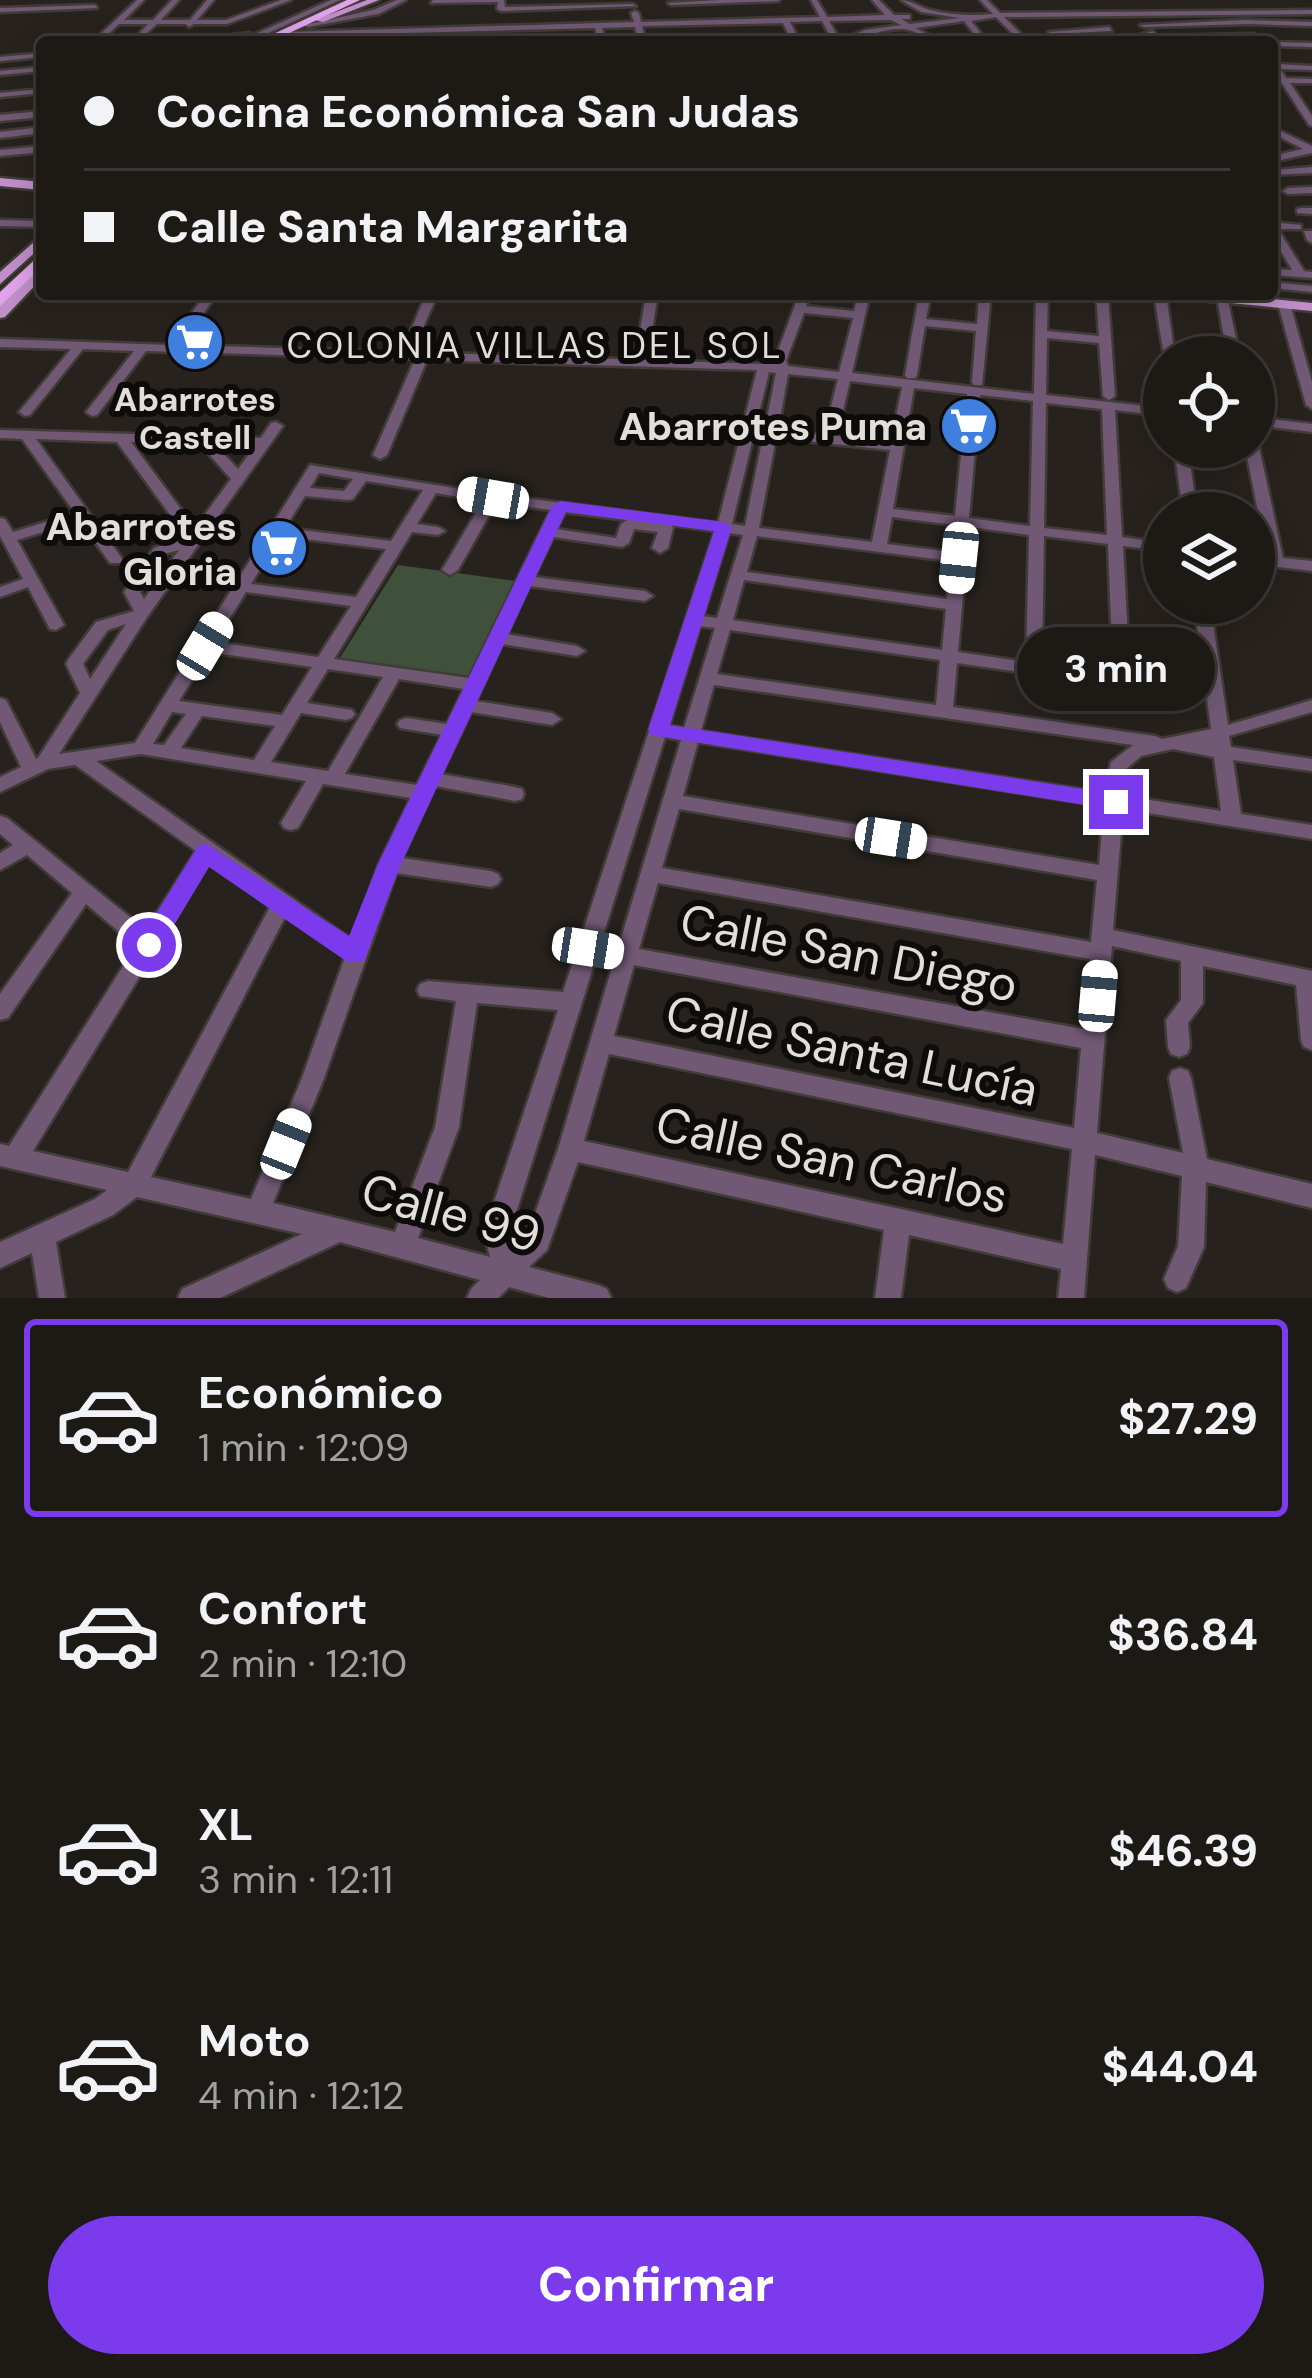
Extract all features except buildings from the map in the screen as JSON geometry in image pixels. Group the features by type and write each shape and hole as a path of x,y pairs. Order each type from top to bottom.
{"highway":[{"path":"284,36 355,0"},
{"path":"265,36 366,0"},
{"path":"0,284 36,248"},
{"path":"1,310 36,266"}],"main road":[{"path":"313,21 339,0"},
{"path":"313,21 375,0"},
{"path":"0,182 36,185"},
{"path":"1,310 36,276"},
{"path":"1243,300 1312,307"}],"street":[{"path":"0,6 41,0"},
{"path":"102,36 141,0"},
{"path":"141,36 176,0"},
{"path":"168,36 181,33 211,0"},
{"path":"224,26 244,0"},
{"path":"117,22 224,26 288,0"},
{"path":"263,36 339,0"},
{"path":"313,21 375,12 403,0"},
{"path":"904,0 923,11 966,19 980,36"},
{"path":"937,0 1034,15 1311,8"},
{"path":"1110,0 1156,36"},
{"path":"1176,11 1193,6 1195,0"},
{"path":"1230,0 1251,31"},
{"path":"1269,0 1277,11"},
{"path":"432,4 470,9 470,1 634,11"},
{"path":"862,36 909,24 966,19 984,7 1056,2 1076,2 1109,29 1054,35 1034,15"},
{"path":"468,32 634,11 778,3 878,4 928,36"},
{"path":"0,6 99,4"},
{"path":"0,20 85,17 99,4"},
{"path":"815,4 837,36"},
{"path":"984,7 1018,36"},
{"path":"1128,13 1311,8"},
{"path":"672,9 710,21 892,17"},
{"path":"287,34 600,34 634,11"},
{"path":"747,20 753,31"},
{"path":"785,20 793,36"},
{"path":"710,21 716,36"},
{"path":"1185,36 1312,24"},
{"path":"1144,26 1312,34"},
{"path":"468,32 522,36"},
{"path":"1278,44 1312,45"},
{"path":"0,59 36,56"},
{"path":"1278,67 1312,56"},
{"path":"1278,68 1312,69"},
{"path":"0,73 36,69"},
{"path":"1278,69 1312,81"},
{"path":"1278,72 1307,108 1312,123"},
{"path":"1293,94 1312,94"},
{"path":"0,103 36,99"},
{"path":"0,103 36,99"},
{"path":"0,135 36,131"},
{"path":"1278,136 1312,150"},
{"path":"0,153 36,149"},
{"path":"1278,158 1312,150"},
{"path":"1278,173 1312,170"},
{"path":"1288,191 1312,190"},
{"path":"0,223 36,224"},
{"path":"1278,228 1308,236"},
{"path":"1278,235 1306,275"},
{"path":"1278,286 1312,289"},
{"path":"175,345 207,300"},
{"path":"380,455 430,300"},
{"path":"642,355 651,300"},
{"path":"506,1273 496,1232 724,527 748,430 803,300"},
{"path":"830,440 863,300"},
{"path":"878,547 924,300"},
{"path":"944,712 984,300"},
{"path":"1034,668 1042,300"},
{"path":"1102,300 1122,680"},
{"path":"1161,300 1166,336"},
{"path":"1222,300 1230,336"},
{"path":"1284,304 1312,405"},
{"path":"801,309 860,316"},
{"path":"921,322 981,328"},
{"path":"1041,334 1105,340"},
{"path":"0,340 175,345"},
{"path":"0,340 776,366"},
{"path":"25,412 80,345"},
{"path":"92,412 142,346"},
{"path":"416,352 642,355 847,372 1143,408"},
{"path":"480,1298 538,1241 570,1149 751,531 771,433 776,366"},
{"path":"1109,401 1143,402"},
{"path":"1275,414 1312,418"},
{"path":"1275,424 1312,428"},
{"path":"38,766 192,540 277,426"},
{"path":"748,430 898,447"},
{"path":"0,434 263,442"},
{"path":"0,444 30,435"},
{"path":"30,435 115,560"},
{"path":"122,439 192,540"},
{"path":"205,442 238,478"},
{"path":"141,748 315,468 493,498 959,558"},
{"path":"1256,468 1276,562 1312,566"},
{"path":"299,490 340,495 355,474"},
{"path":"260,765 431,488"},
{"path":"450,570 493,498"},
{"path":"257,1211 314,1078 389,864 560,506"},
{"path":"885,512 1143,545"},
{"path":"56,625 5,530 85,515"},
{"path":"547,532 622,543 628,524 666,528 660,548"},
{"path":"406,527 438,531"},
{"path":"276,531 395,546"},
{"path":"738,575 954,605"},
{"path":"0,592 32,581"},
{"path":"525,581 645,596"},
{"path":"241,587 361,602"},
{"path":"88,692 74,664 102,626 142,613"},
{"path":"694,620 1215,694"},
{"path":"1205,624 1232,820"},
{"path":"498,638 578,651"},
{"path":"205,646 476,685"},
{"path":"291,823 394,673"},
{"path":"710,679 1165,744 1222,743 1312,765"},
{"path":"0,704 38,766"},
{"path":"466,705 551,719"},
{"path":"169,706 197,711 346,714"},
{"path":"1222,743 1312,706"},
{"path":"170,752 197,711"},
{"path":"406,724 453,731"},
{"path":"658,730 1312,832"},
{"path":"1071,1298 1121,760 1165,744"},
{"path":"0,785 38,766 141,748 326,776 515,794"},
{"path":"78,758 206,853 355,953"},
{"path":"672,801 1109,874"},
{"path":"0,823 149,945"},
{"path":"0,862 26,847"},
{"path":"8,1156 206,853"},
{"path":"389,864 491,879"},
{"path":"651,874 1192,955 1309,979 1312,1040"},
{"path":"0,1011 85,890"},
{"path":"0,1255 104,1207 134,1184 281,905"},
{"name":"Calle San Diego","path":"588,948 1094,1041"},
{"path":"1179,1047 1177,1020 1192,1003 1192,955"},
{"path":"428,991 571,1002"},
{"path":"402,1246 447,1127 468,994"},
{"name":"Calle Santa Lucía","path":"601,1042 1085,1141 1312,1196"},
{"path":"1177,1279 1191,1247 1193,1168 1189,1106 1180,1078"},
{"name":"Calle San Carlos","path":"570,1149 1074,1259"},
{"name":"Calle 99","path":"8,1156 340,1230 598,1298"},
{"path":"888,1298 898,1221"},
{"path":"191,1298 340,1230"},
{"path":"42,1235 52,1298"}],"green space":[{"path":"398,565 516,581 469,680 338,661"}],"place":[{"name":"Abarrotes Castell","path":"195,342"},
{"name":"Abarrotes Puma","path":"969,426"},
{"name":"Abarrotes Gloria","path":"279,548"}],"district":[{"name":"COLONIA VILLAS DEL SOL","path":"535,345"}],"route":[{"path":"149,945 206,853 355,953 389,864 560,506 724,527 658,730 1116,802"}]}
